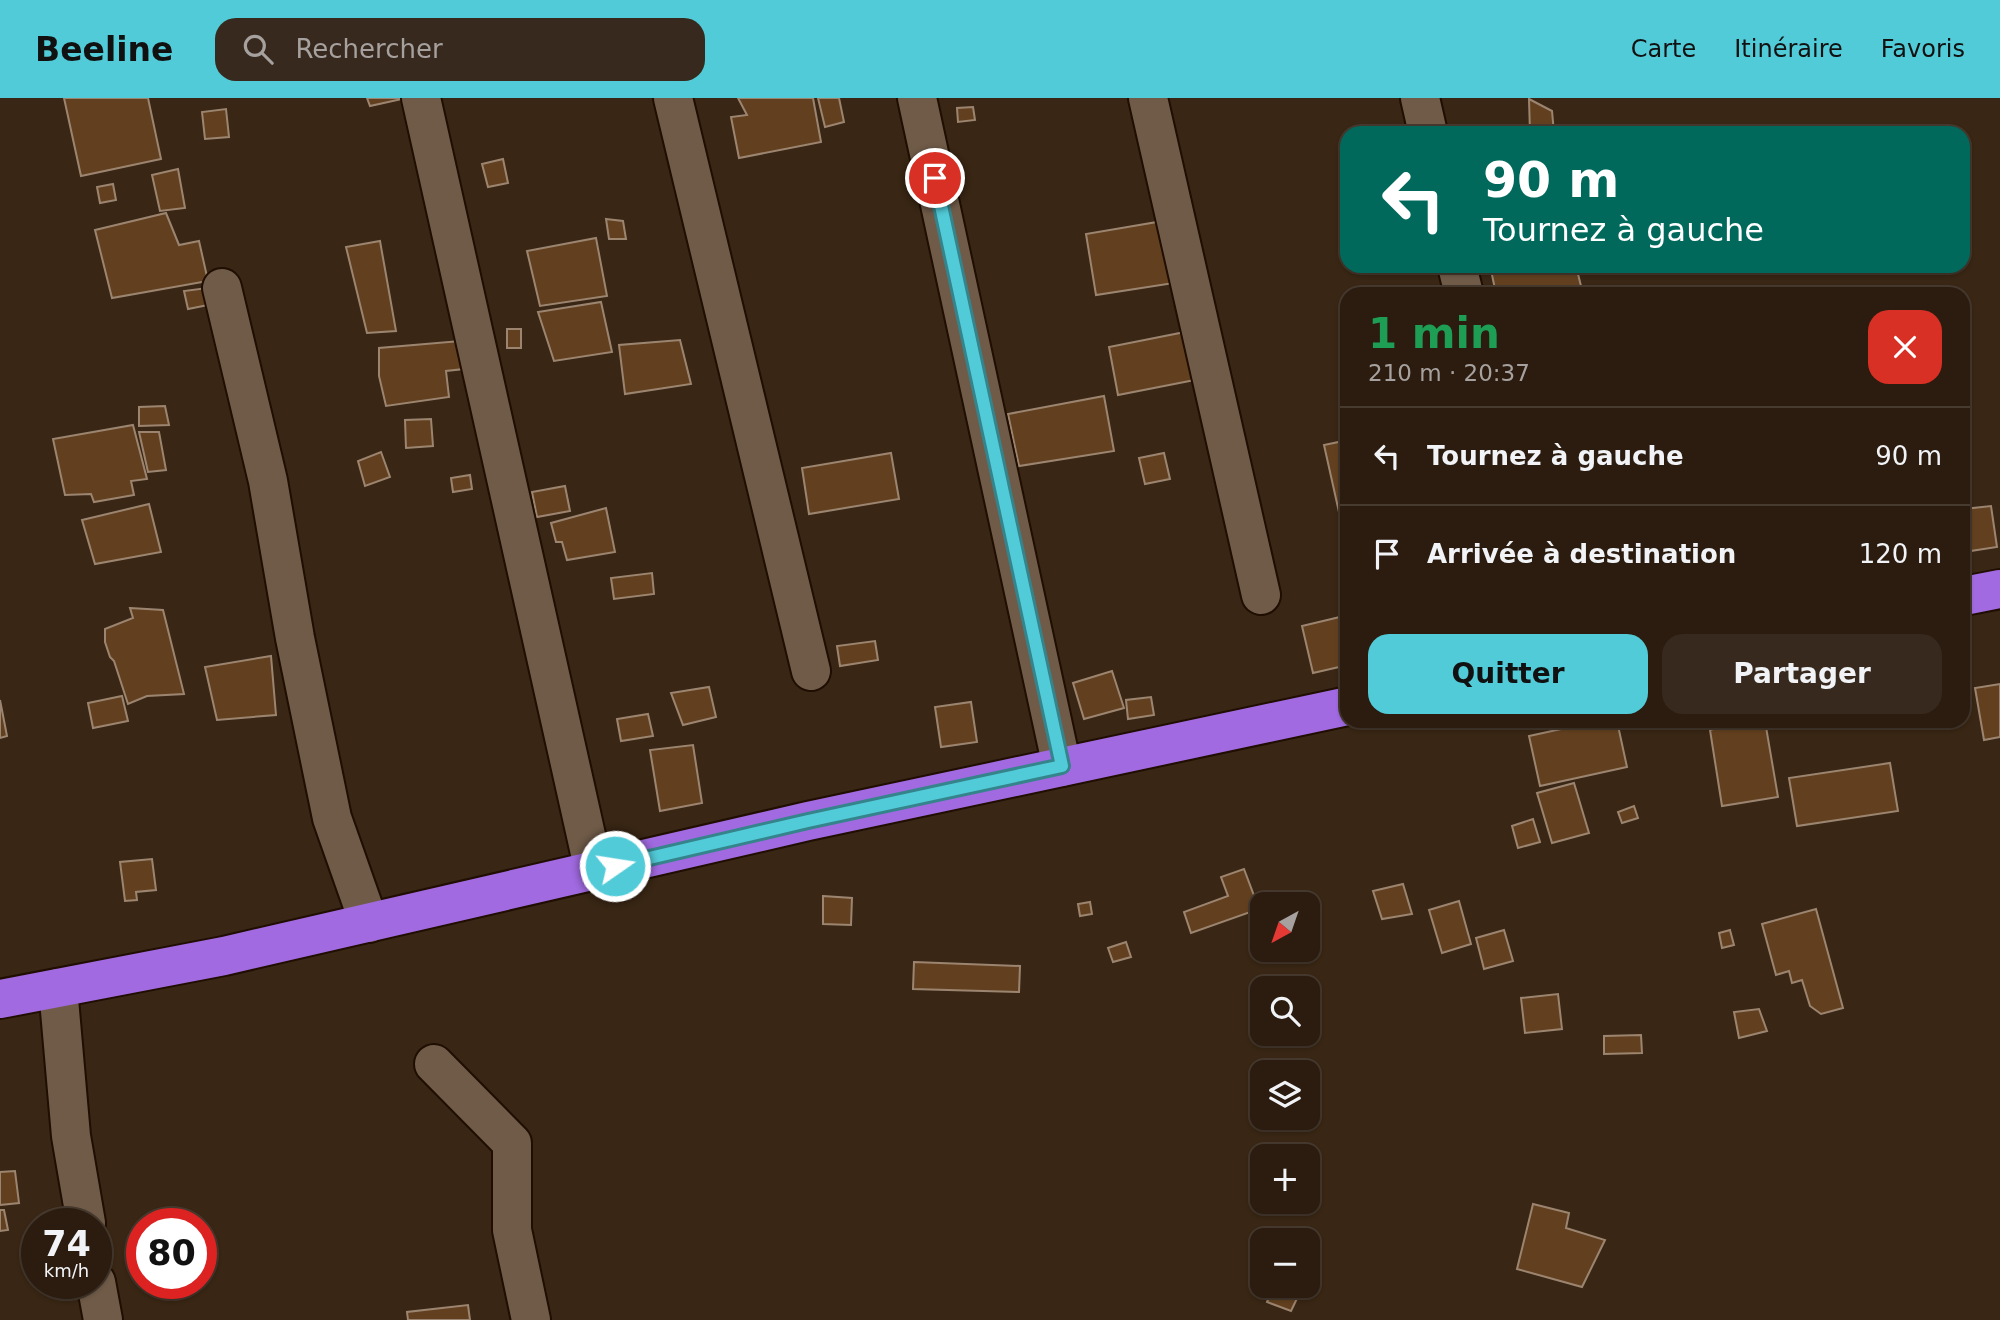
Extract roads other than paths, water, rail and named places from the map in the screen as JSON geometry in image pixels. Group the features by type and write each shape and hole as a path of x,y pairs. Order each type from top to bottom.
{"highway":[{"path":"1970,595 2000,589"},
{"path":"0,999 224,956 808,821 1340,708"}],"street":[{"path":"421,98 594,871"},
{"path":"673,98 811,671"},
{"path":"917,98 1062,766"},
{"path":"1148,98 1261,595"},
{"path":"1420,98 1426,126"},
{"path":"222,288 268,481 295,638 332,818 369,923"},
{"path":"58,988 71,1136 83,1208"},
{"path":"434,1064 512,1143 512,1230 531,1320"},
{"path":"99,1299 103,1320"}]}
